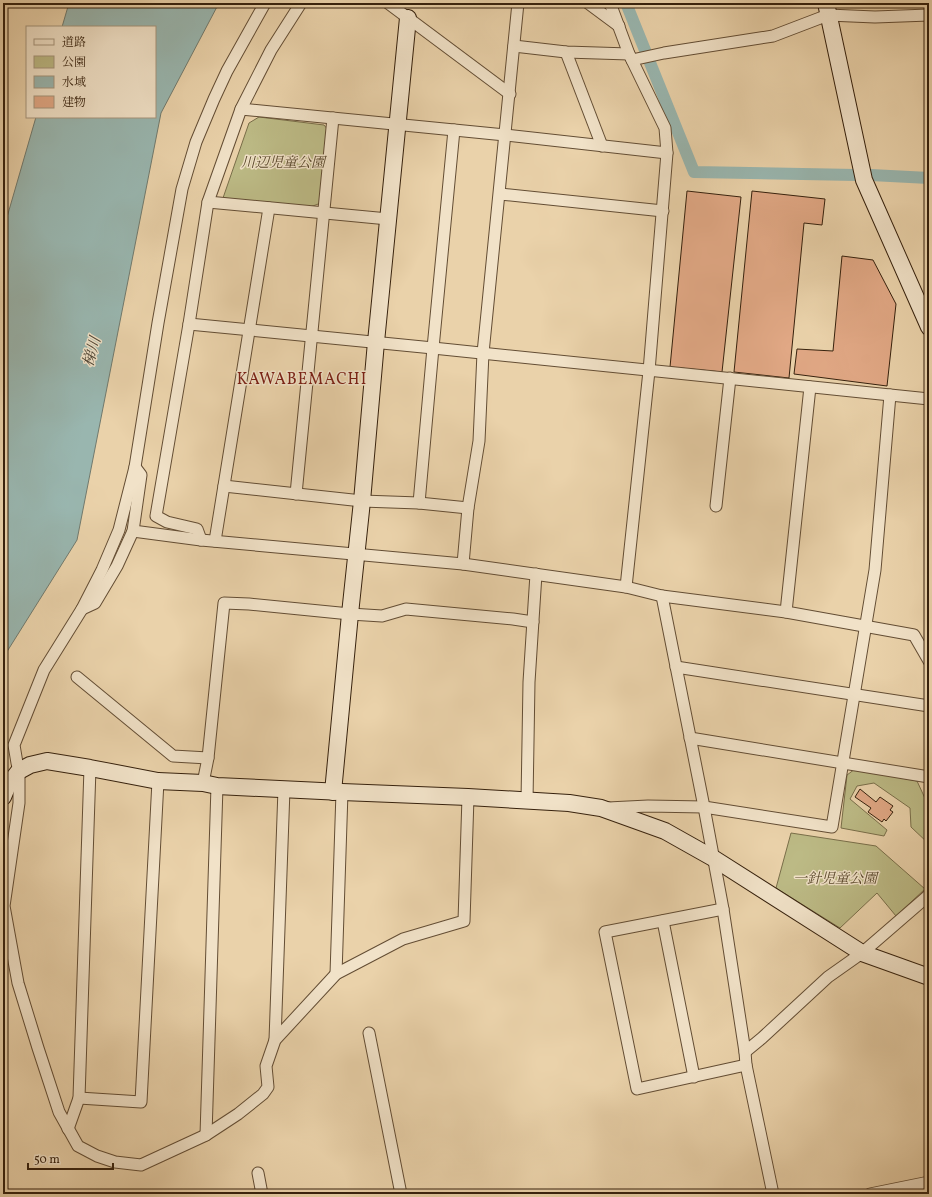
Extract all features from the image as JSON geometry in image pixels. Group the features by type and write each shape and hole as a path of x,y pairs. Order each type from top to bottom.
{"street":[{"path":"266,3 227,71 214,99 196,142 184,182 161,308 135,467 119,530 102,570 82,608 44,670 14,745 16,763 19,771 19,803 4,906 18,983 38,1048 59,1112 78,1146 97,1156 115,1162 141,1165 206,1135 238,1114 263,1094 268,1087 266,1066 275,1040 284,789"},
{"path":"201,540 197,529 166,522 156,516 208,202 241,109 271,50 301,3"},
{"path":"388,3 510,94"},
{"path":"463,564 468,508 479,441 483,353 518,3"},
{"path":"588,3 619,27"},
{"path":"610,3 619,27 665,128 667,153 650,371 626,588"},
{"path":"514,46 633,57 773,36 827,9 875,17 929,15"},
{"path":"827,9 864,180 929,327"},
{"path":"336,974 338,792 350,614 408,18"},
{"path":"566,52 602,146"},
{"path":"241,109 505,135 667,153"},
{"path":"296,494 334,118"},
{"path":"419,504 454,130"},
{"path":"500,194 663,211"},
{"path":"208,202 388,219"},
{"path":"215,541 269,208"},
{"path":"189,324 929,399"},
{"path":"716,506 730,378"},
{"path":"786,612 810,386"},
{"path":"601,808 648,806 704,807 832,827 875,570 890,395"},
{"path":"82,608 95,603 117,566 133,531 140,475 135,467"},
{"path":"224,486 362,501 468,508"},
{"path":"133,531 201,540 463,564 626,588 662,596 786,612 914,635 929,660"},
{"path":"527,801 529,682 536,574"},
{"path":"662,596 723,909 746,1065 773,1194"},
{"path":"206,1135 210,784 208,758 224,603 382,616 406,609 533,622"},
{"path":"676,668 929,706"},
{"path":"77,677 173,756 208,758"},
{"path":"690,738 929,777"},
{"path":"3,797 8,785 19,771 30,765 47,761 158,781 338,792 569,803 601,808 665,831 713,858 862,953 929,977"},
{"path":"68,1129 79,1098 90,768"},
{"path":"79,1098 141,1102 158,781"},
{"path":"275,1040 336,974 402,939 464,920 468,797"},
{"path":"745,1052 828,977 862,953 929,895"},
{"path":"723,909 605,932 637,1089 746,1065"},
{"path":"663,921 694,1077"},
{"path":"369,1033 401,1194"},
{"path":"258,1173 262,1194"},
{"path":"870,1194 929,1182"}],"green space":[{"name":"川辺児童公園","path":"259,117 324,125 329,131 321,203 310,207 223,198 249,123"},
{"path":"855,769 917,781 929,807 929,844 911,827 910,808 874,783 857,786 850,799 887,830 884,836 841,828 847,775"},
{"name":"一針児童公園","path":"791,833 876,846 925,889 896,916 877,893 840,928 776,888"}],"water":[{"name":"梯川","path":"69,3 219,3 161,113 77,540 3,658 3,231 36,118 156,118 156,26 62,26"}],"building":[{"path":"687,191 741,197 722,372 670,367"},
{"path":"752,191 825,199 822,225 804,223 789,378 734,372"},
{"path":"842,256 873,260 896,304 887,386 794,374 797,349 833,351"},
{"path":"860,789 876,802 880,797 893,806 890,810 893,812 886,821 884,819 882,822 868,812 871,808 855,797"}],"waterway":[{"path":"626,3 694,172 856,175"},
{"path":"871,175 929,178"}],"district":[{"name":"KAWABEMACHI","path":"302,380"}]}
